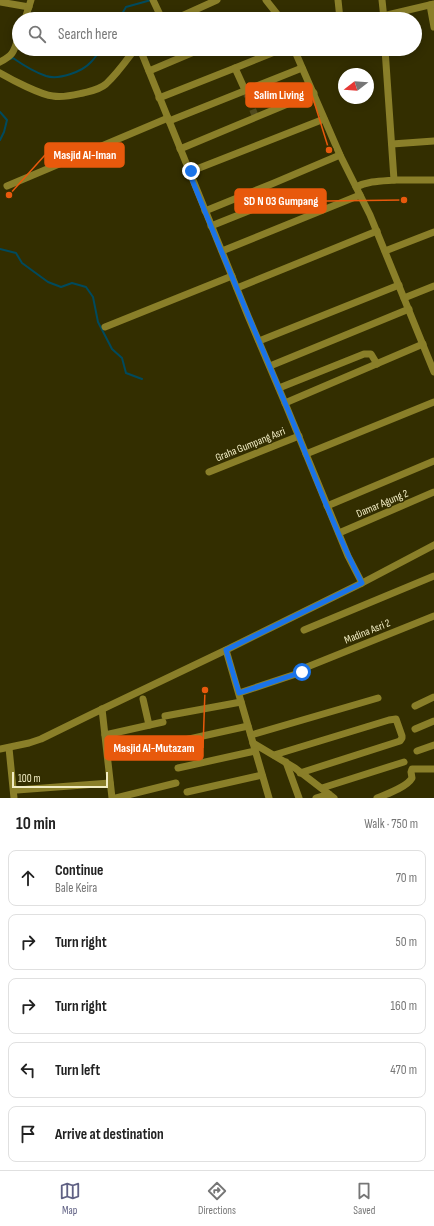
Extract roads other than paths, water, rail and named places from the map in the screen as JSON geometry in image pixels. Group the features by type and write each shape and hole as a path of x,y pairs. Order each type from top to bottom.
{"street":[{"path":"190,12 217,0"},
{"path":"266,0 274,12"},
{"path":"338,0 339,12"},
{"path":"382,0 383,12"},
{"path":"153,1 158,12"},
{"path":"0,2 30,4"},
{"path":"403,12 428,4 434,27"},
{"path":"0,62 12,55"},
{"path":"3,75 43,94 53,96 80,94 105,85 130,56"},
{"path":"143,56 189,172 338,533 362,583"},
{"path":"150,71 185,56"},
{"path":"159,98 265,56"},
{"path":"297,56 340,155 377,231 423,344 431,356 434,372"},
{"path":"386,56 394,180"},
{"path":"235,68 244,90"},
{"path":"7,186 168,119 302,68"},
{"path":"180,149 314,93"},
{"path":"189,172 324,119"},
{"path":"392,144 434,141"},
{"path":"205,211 340,155"},
{"path":"356,187 372,182 394,180 434,180"},
{"path":"222,251 360,194"},
{"path":"212,226 276,200"},
{"path":"237,288 377,231"},
{"path":"385,251 434,232"},
{"path":"105,327 232,276"},
{"path":"259,341 399,285"},
{"path":"404,298 434,286"},
{"path":"270,366 409,309"},
{"path":"285,403 423,344"},
{"path":"279,388 364,354 370,354 377,364"},
{"path":"306,454 434,402"},
{"name":"Graha Gumpang Asri","path":"209,472 299,436"},
{"path":"327,506 434,461"},
{"name":"Damar Agung 2","path":"338,533 434,492"},
{"path":"0,749 41,739 362,583 434,545"},
{"path":"304,630 434,576"},
{"name":"Madina Asri 2","path":"239,693 305,669 434,616"},
{"path":"226,650 268,798"},
{"path":"415,706 434,697"},
{"path":"251,735 378,698"},
{"path":"142,700 149,725"},
{"path":"105,735 149,725 164,719 241,702"},
{"path":"102,710 112,798"},
{"path":"274,755 396,719 402,738 397,742 300,773"},
{"path":"415,729 434,721"},
{"path":"171,743 248,726"},
{"path":"253,743 286,762 331,796"},
{"path":"417,751 434,745"},
{"path":"9,748 14,798"},
{"path":"178,768 255,751"},
{"path":"286,762 299,798"},
{"path":"322,788 404,762"},
{"path":"377,798 410,782 412,778 412,769 434,768"},
{"path":"187,792 262,775"},
{"path":"17,790 110,783"},
{"path":"116,798 176,783"},
{"path":"316,798 331,796"}],"waterway":[{"path":"123,12 126,7 151,0"},
{"path":"10,59 13,58 46,76 57,77 82,69 87,66 96,56"},
{"path":"0,112 7,120 0,140"},
{"path":"0,249 16,253 22,263 48,282 61,287 72,283 86,287 93,297 98,322 112,349 122,358 126,373 142,379"}],"tunnel":[{"path":"245,90 256,118"}],"place":[{"name":"Salim Living","path":"329,150"},
{"name":"Masjid Al-Iman","path":"9,195"},
{"name":"SD N 03 Gumpang","path":"404,200"},
{"name":"Masjid Al-Mutazam","path":"205,690"}]}
